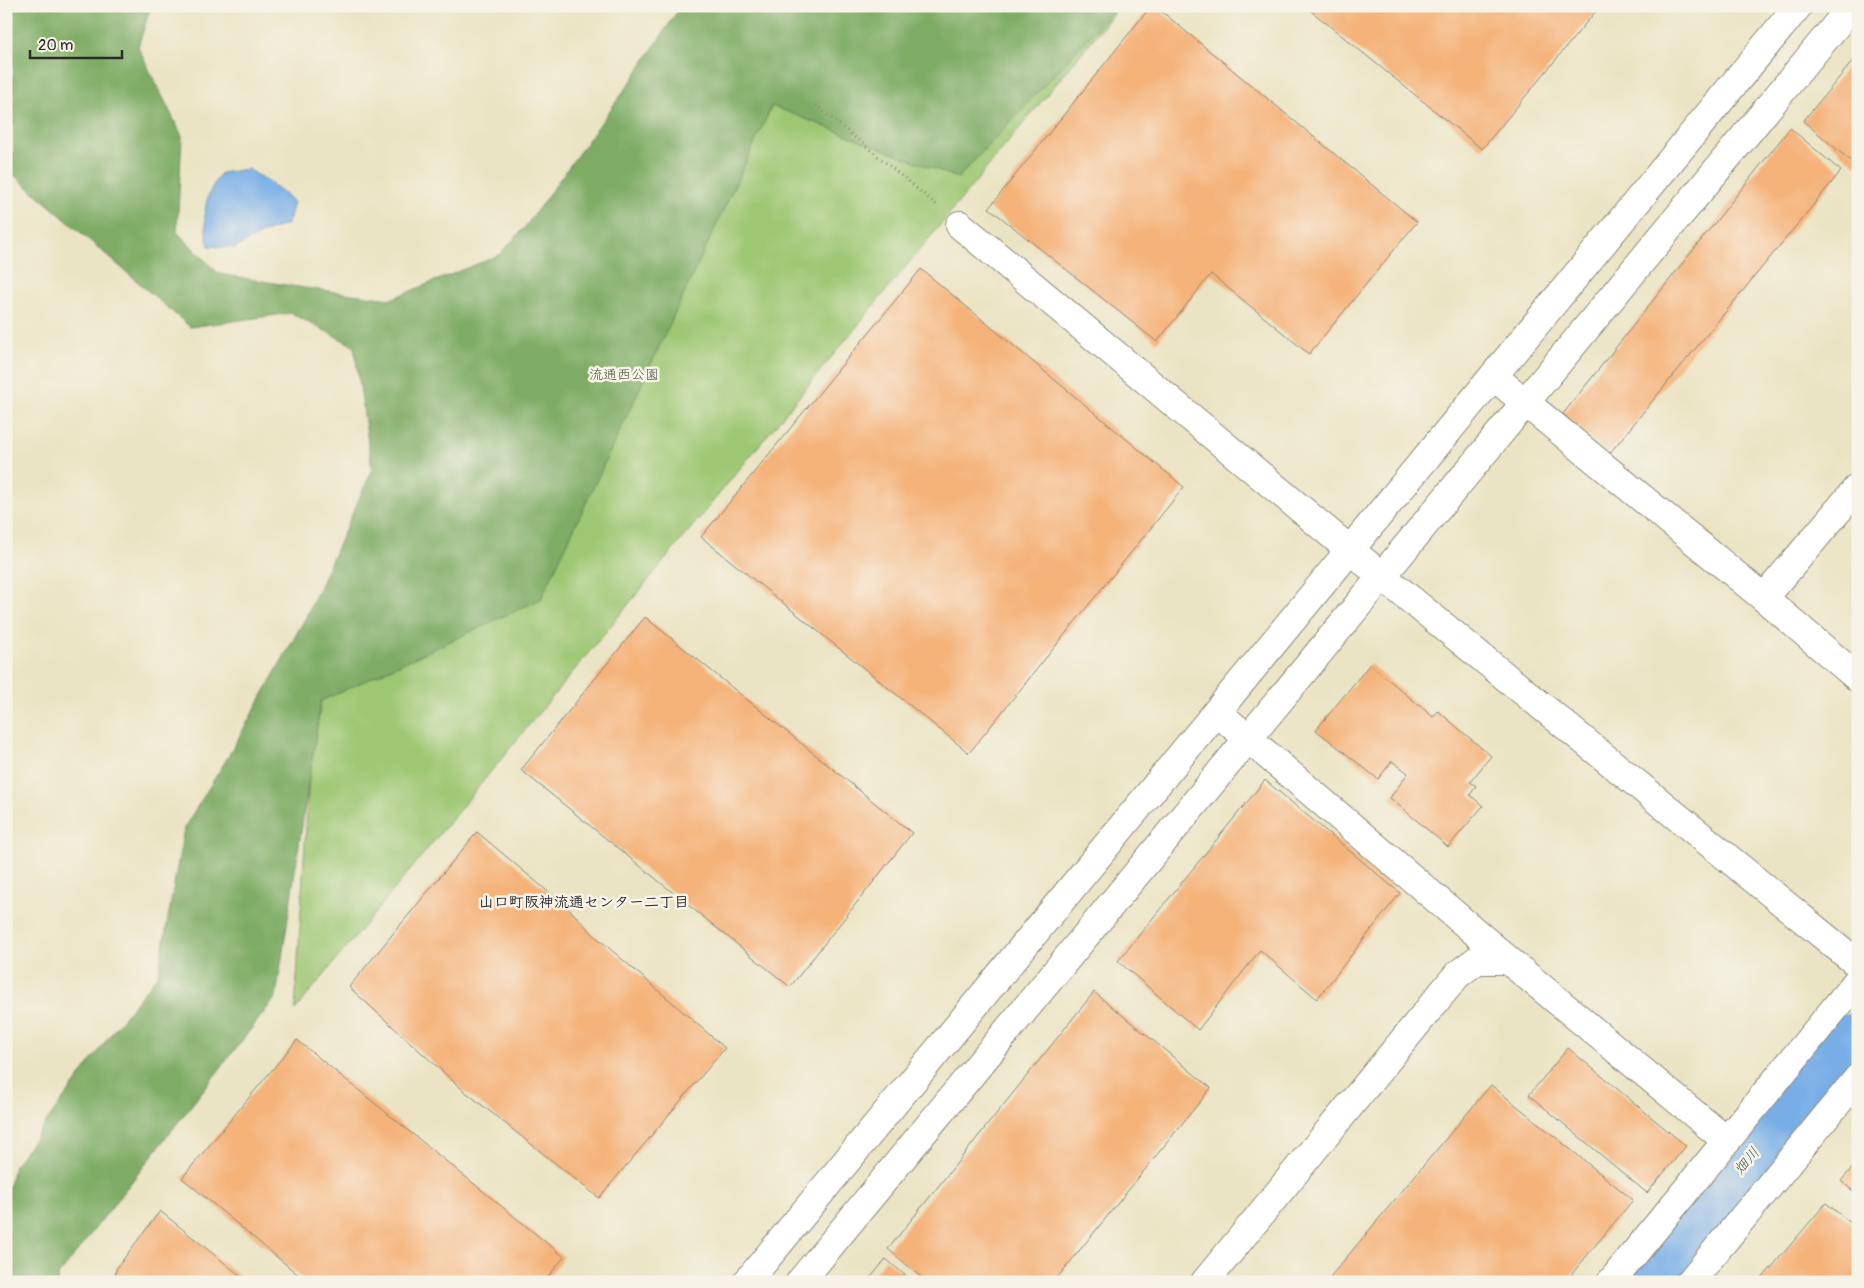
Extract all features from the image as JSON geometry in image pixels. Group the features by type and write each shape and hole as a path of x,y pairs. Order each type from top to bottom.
{"street":[{"path":"747,1282 1798,6"},
{"path":"800,1282 1852,6"},
{"path":"952,218 1350,550 1858,964"},
{"path":"1493,376 1764,598 1858,678"},
{"path":"1764,598 1858,487"},
{"path":"1217,712 1508,960 1727,1141"},
{"path":"1205,1282 1457,976 1477,960 1508,960"},
{"path":"1610,1282 1858,980"},
{"path":"1690,1282 1858,1078"}],"path":[{"path":"816,104 952,218"}],"green space":[{"path":"8,6 151,6 138,47 182,136 177,232 219,274 391,299 499,255 525,227 632,80 681,6 1118,6 958,178 772,106 541,599 321,701 276,997 58,1276 57,1282 6,1282 6,1195 15,1165 117,1026 158,975 184,828 228,757 306,617 372,470 354,346 291,313 190,327 14,175 13,68"},
{"name":"流通西公園","path":"743,6 1120,6 295,1010 317,641"}],"water":[{"path":"248,169 269,182 294,202 288,224 264,232 235,248 209,246 205,216 207,199 215,182 221,173"}],"building":[{"path":"1151,6 1155,6 1417,222 1309,354 1211,274 1157,342 989,208"},
{"path":"1305,6 1600,6 1482,149"},
{"path":"1858,55 1858,167 1803,121"},
{"path":"1790,128 1841,171 1609,454 1563,414"},
{"path":"921,269 1184,487 969,753 701,537"},
{"path":"645,617 912,833 790,987 521,770"},
{"path":"1370,664 1433,717 1438,711 1491,756 1470,782 1476,786 1470,795 1483,806 1448,847 1390,798 1408,773 1392,761 1378,779 1316,730"},
{"path":"1265,780 1400,893 1317,999 1260,950 1198,1030 1118,961"},
{"path":"477,832 571,911 594,935 725,1048 599,1198 463,1090 349,987"},
{"path":"1094,992 1211,1088 1054,1282 927,1282 888,1249"},
{"path":"297,1040 564,1257 544,1282 307,1282 182,1178"},
{"path":"1568,1048 1686,1146 1647,1193 1529,1095"},
{"path":"1491,1085 1633,1200 1565,1282 1336,1282 1330,1277"},
{"path":"1858,1161 1858,1195 1841,1181"},
{"path":"1826,1203 1858,1229 1858,1282 1759,1282"},
{"path":"160,1211 248,1282 115,1282 116,1269"},
{"path":"886,1259 913,1282 867,1282"}],"waterway":[{"name":"畑川","path":"1645,1282 1849,1041"}],"district":[{"name":"山口町阪神流通センター二丁目","path":"584,902"}]}
